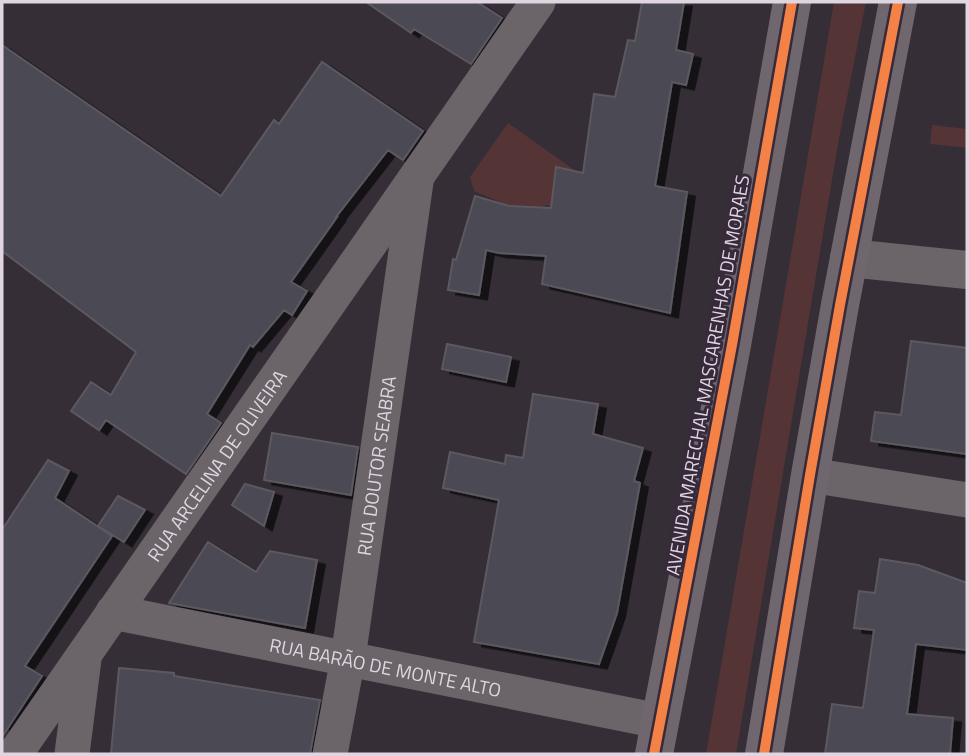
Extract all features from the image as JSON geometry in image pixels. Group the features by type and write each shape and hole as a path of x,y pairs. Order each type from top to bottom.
{"highway":[{"name":"AVENIDA MARECHAL MASCARENHAS DE MORAES","path":"657,738 732,345 792,2"},
{"path":"764,754 810,475 898,2"}],"street":[{"name":"RUA ARCELINA DE OLIVEIRA","path":"15,754 538,2"},
{"name":"RUA DOUTOR SEABRA","path":"331,754 348,658 417,176"},
{"path":"849,258 967,270"},
{"path":"810,475 967,499"},
{"name":"RUA BARÃO DE MONTE ALTO","path":"113,612 348,658 657,738"},
{"path":"72,754 85,655"}],"shaded area":[{"path":"834,2 866,2 839,138 736,754 706,754"},
{"path":"508,123 577,172 556,168 552,206 509,206 474,191 470,177"},
{"path":"932,125 967,129 967,148 930,144"}],"building":[{"path":"366,2 477,2 502,18 471,64 414,29 411,33"},
{"path":"642,2 684,2 676,50 693,54 686,85 672,82 655,186 687,192 670,313 542,284 546,256 486,250 479,295 448,290 453,259 456,260 475,196 509,206 551,208 556,167 583,173 594,94 615,97 628,40 635,41"},
{"path":"2,45 221,196 274,120 279,124 322,62 423,131 403,160 388,150 336,217 291,282 307,291 292,315 284,310 253,347 250,345 207,414 221,423 186,474 106,420 99,430 71,411 91,382 111,395 136,352 2,251"},
{"path":"911,341 967,348 967,454 871,441 875,412 901,415"},
{"path":"447,344 511,357 506,382 442,369"},
{"path":"533,394 598,404 593,434 643,448 634,481 640,483 617,613 599,664 474,642 499,500 443,488 450,452 505,464 506,455 523,458"},
{"path":"272,433 358,447 351,495 264,480"},
{"path":"48,460 69,471 55,498 112,536 25,666 42,676 2,737 2,530"},
{"path":"245,484 274,492 264,526 232,505"},
{"path":"118,496 145,510 124,542 98,526"},
{"path":"208,542 256,572 270,551 317,560 305,628 169,603"},
{"path":"880,559 918,565 967,583 967,650 916,644 907,714 953,718 950,754 825,754 832,704 863,708 874,630 854,628 859,591 875,593"},
{"path":"119,668 174,673 174,676 320,700 310,754 111,754"}],"cycle path":[{"path":"654,754 732,345 792,2"},
{"path":"764,754 840,305 898,2"}]}
